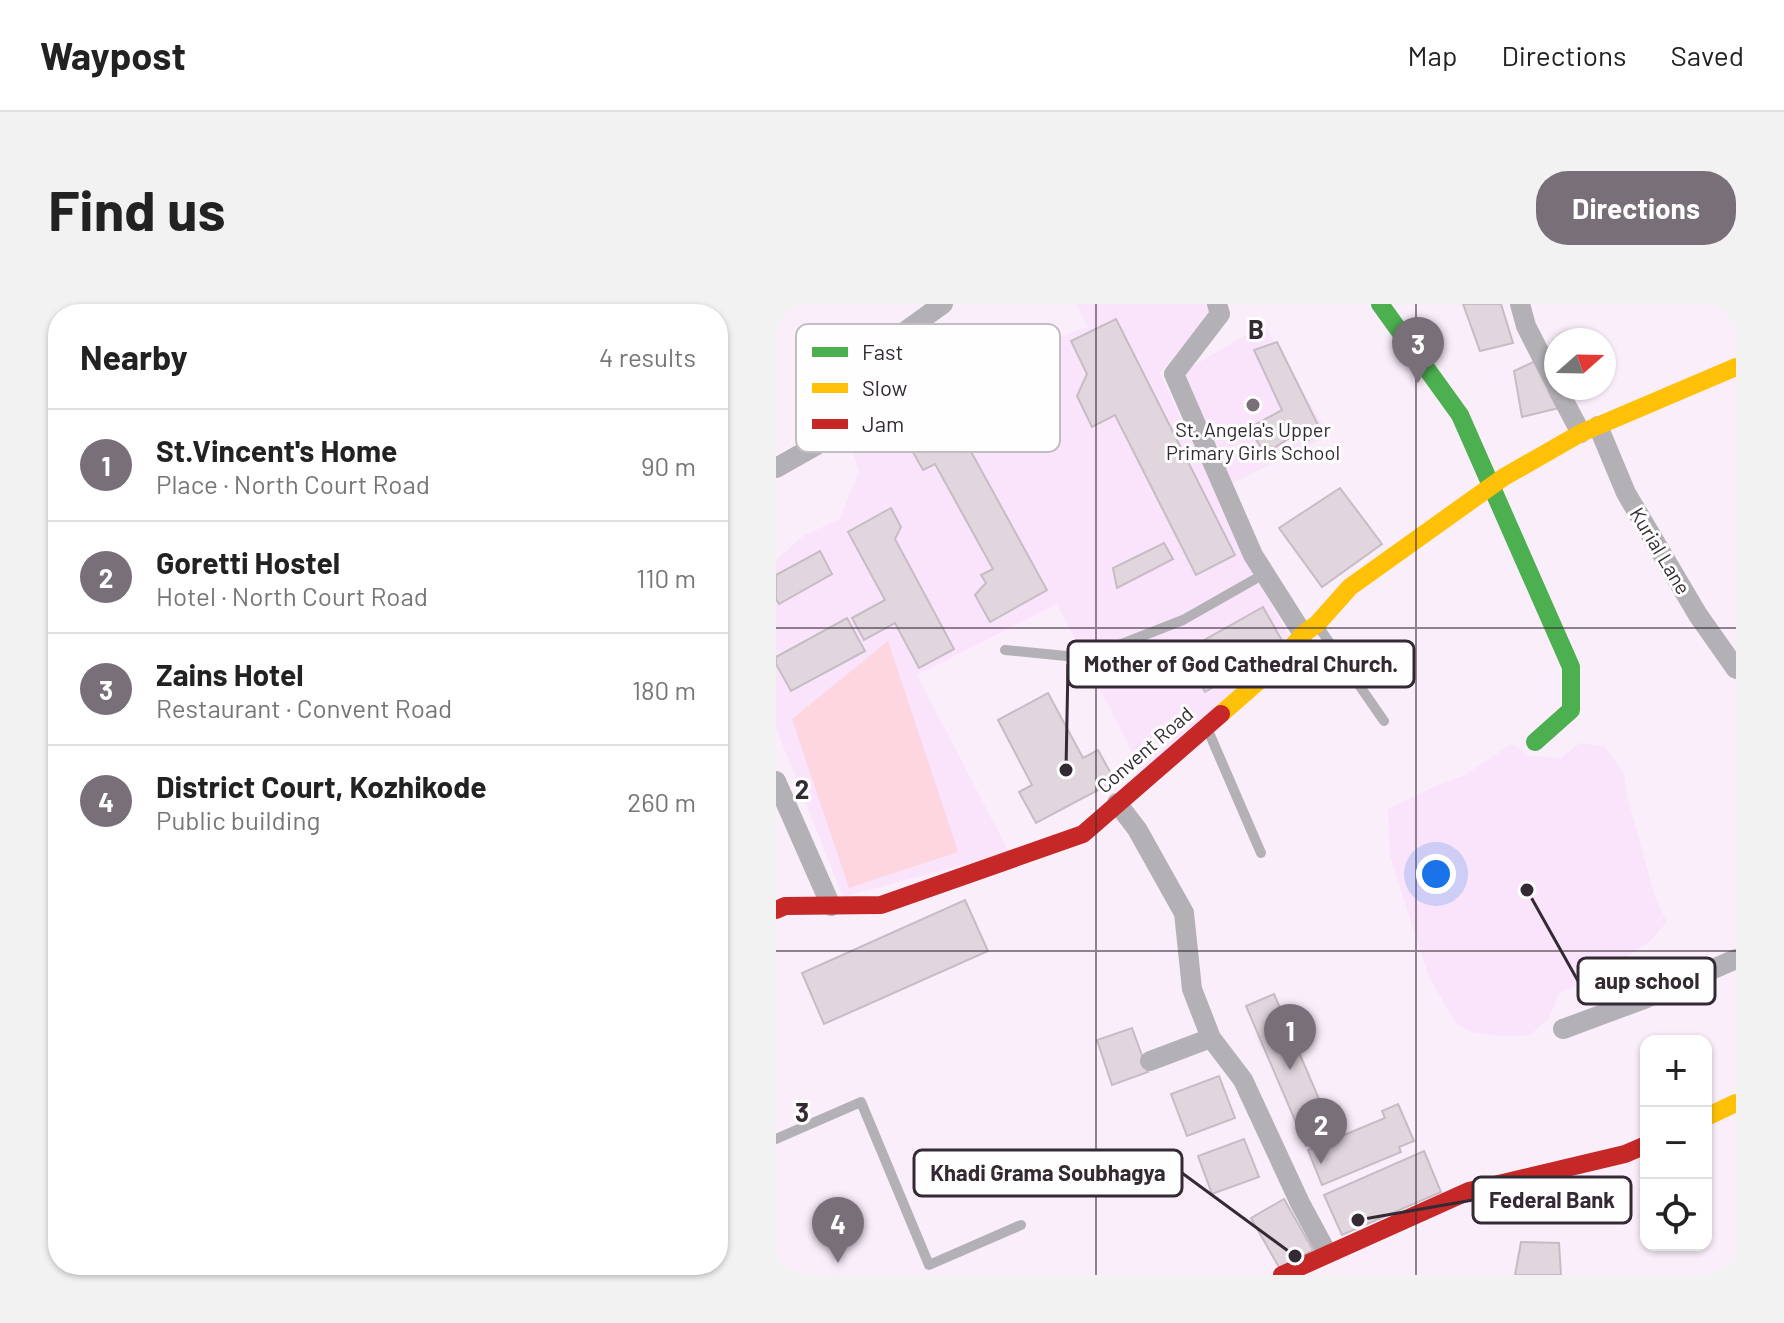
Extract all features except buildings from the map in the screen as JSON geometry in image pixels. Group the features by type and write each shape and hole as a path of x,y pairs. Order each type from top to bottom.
{"street":[{"path":"915,324 943,304"},
{"path":"1217,304 1220,314 1174,374 1253,555 1264,574 1310,629"},
{"path":"1380,304 1460,415 1571,667 1571,710 1535,742"},
{"name":"Kurial Lane","path":"1520,304 1526,326 1544,361"},
{"name":"Convent Road","path":"776,910 785,906 881,905 1083,834 1277,665 1350,587 1493,485 1589,430 1736,367"},
{"name":"Kurial Lane","path":"1567,400 1589,430 1698,615 1736,669"},
{"path":"776,468 804,452"},
{"path":"776,781 831,906"},
{"path":"1117,803 1137,829 1184,913 1192,989 1211,1038 1243,1080 1300,1203 1327,1253"},
{"path":"1563,1029 1644,999 1736,959"},
{"path":"1150,1061 1211,1038"},
{"path":"1712,1114 1736,1103"},
{"path":"1282,1275 1469,1191 1625,1154 1640,1148"}],"lane":[{"path":"1005,650 1086,658 1183,620 1264,574"},
{"path":"1310,629 1384,721"},
{"path":"1206,727 1261,853"},
{"path":"776,1139 861,1102 929,1265 1021,1225"}],"shaded area":[{"path":"1076,304 1208,304 1211,313 1160,373 1244,555 1291,640 1142,773 1057,604 917,675 1009,852 843,897 776,728 776,560 804,535 839,520 859,471 853,452 1060,452 1060,336 1088,327"},
{"name":"St. Angela's Upper Primary Girls School","path":"1264,324 1329,436 1230,484 1181,373"},
{"path":"888,641 958,852 849,888 792,719"},
{"path":"1580,743 1604,746 1624,773 1627,795 1655,897 1667,922 1651,940 1606,972 1559,993 1550,1017 1530,1035 1500,1036 1472,1032 1456,1024 1429,977 1390,857 1388,809 1465,775 1511,744 1531,756 1561,758"}],"traffic: fast":[{"path":"1380,304 1460,415 1571,667 1571,710 1535,742"}],"traffic: slow":[{"path":"1221,714 1277,665 1350,587 1504,477 1581,433 1736,367"},
{"path":"1712,1114 1736,1103"}],"traffic: jam":[{"path":"776,910 785,906 881,905 1083,834 1221,714"},
{"path":"1282,1275 1469,1191 1625,1154 1640,1148"}],"place":[{"name":"Zains Hotel","path":"1418,383"},
{"name":"St. Angela's Upper Primary Girls School","path":"1253,405"},
{"name":"Mother of God Cathedral Church.","path":"1066,770"},
{"name":"aup school","path":"1527,890"},
{"name":"St.Vincent's Home","path":"1290,1070"},
{"name":"Goretti Hostel","path":"1321,1164"},
{"name":"Federal Bank","path":"1358,1220"},
{"name":"Khadi Grama Soubhagya","path":"1295,1256"},
{"name":"District Court, Kozhikode","path":"838,1263"}]}
